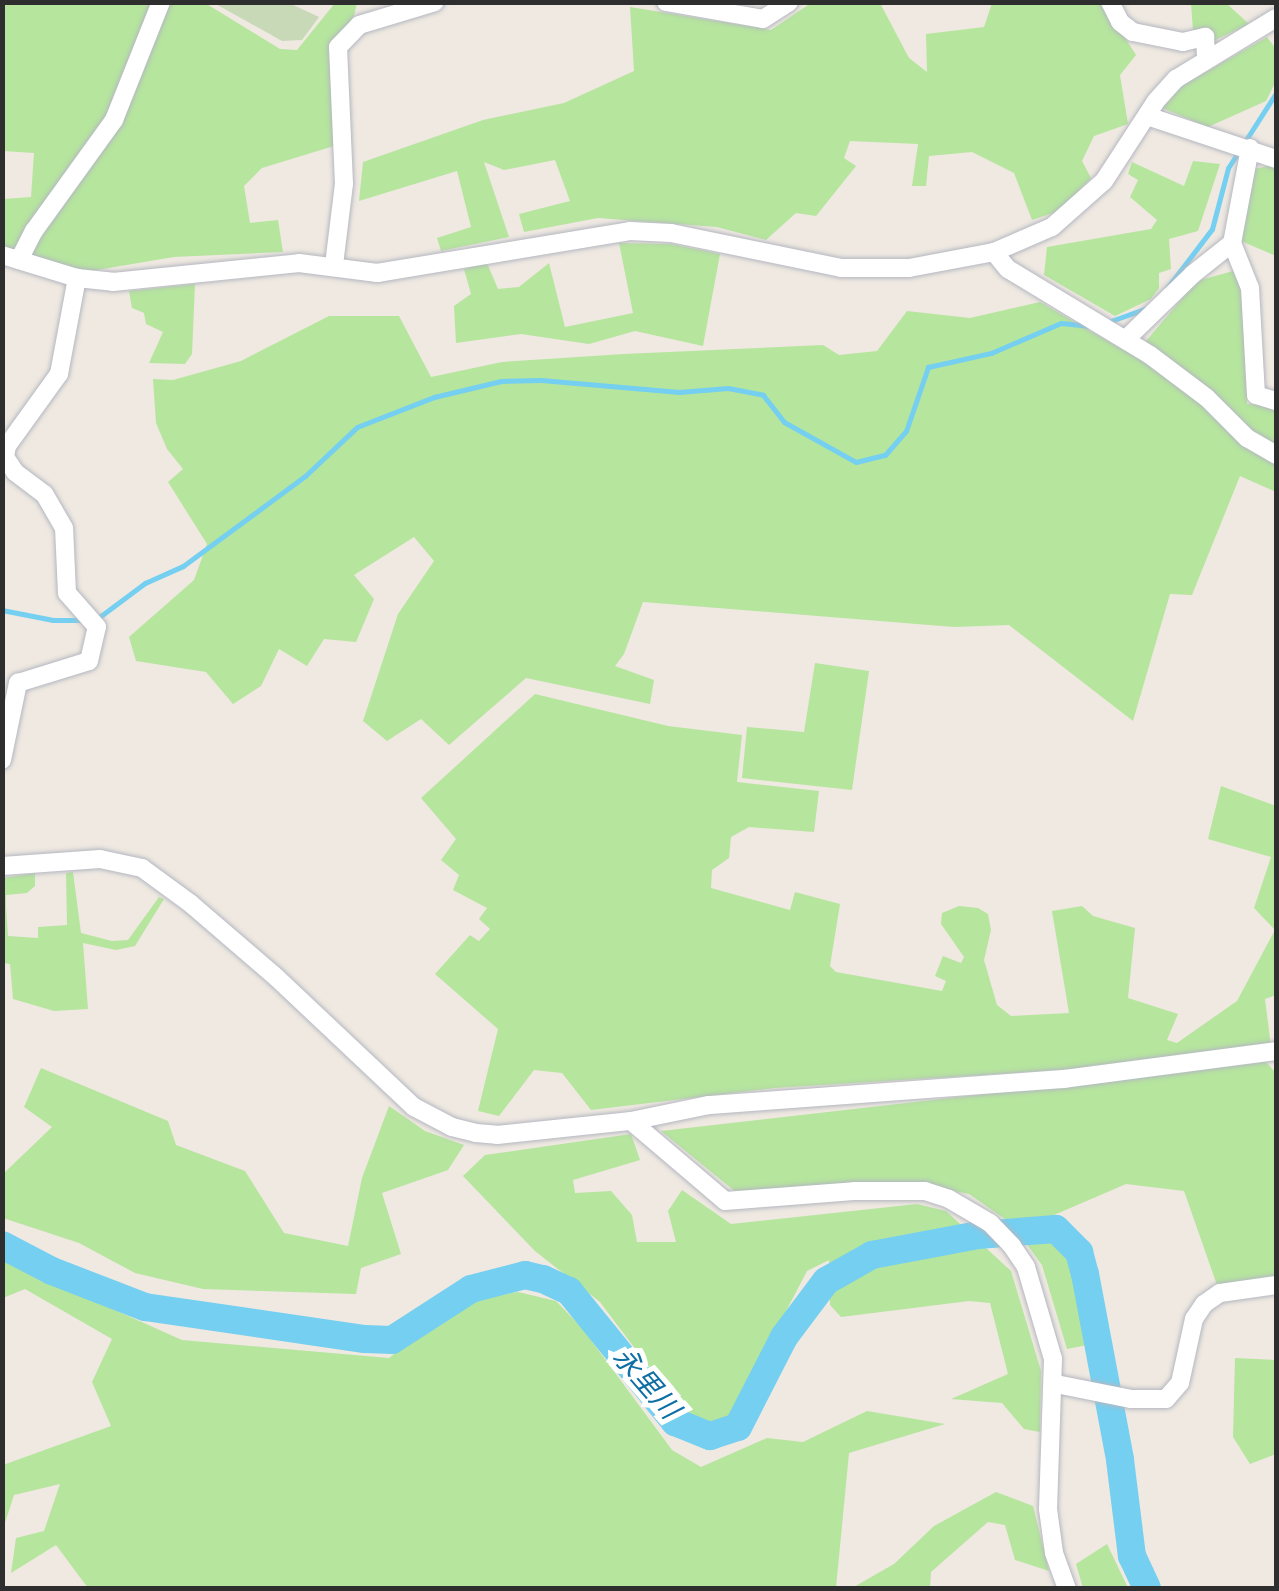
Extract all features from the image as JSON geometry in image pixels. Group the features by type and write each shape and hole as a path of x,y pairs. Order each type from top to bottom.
{"street":[{"path":"162,2 114,120 11,258 77,278 113,282 299,263 398,272 630,231 687,236 841,268 909,268 994,252 1072,214 1104,181 1176,79 1276,18"},
{"path":"359,25 364,2"},
{"path":"334,265 344,184 338,47 359,25 435,2"},
{"path":"666,2 763,18 789,2"},
{"path":"1110,2 1120,22 1133,32 1183,42 1204,38 1206,58"},
{"path":"1147,116 1276,159"},
{"path":"1243,146 1232,244 1250,288 1256,394 1276,401"},
{"path":"1126,339 1192,274 1232,244"},
{"path":"994,252 1008,269 1126,339 1208,398 1247,438 1276,454"},
{"path":"2,760 18,682 90,661 91,621 67,593 64,528 44,494 15,472 5,457 7,446 58,374 77,278"},
{"path":"2,866 100,859 142,868 165,882 262,966 414,1107 452,1127 497,1135 631,1121 709,1106 1064,1079 1276,1052"},
{"path":"631,1121 725,1202 854,1191 925,1191 949,1198 990,1224 1012,1246 1026,1267 1064,1385 1048,1509 1054,1553 1068,1588"},
{"path":"1064,1385 1156,1402 1175,1394 1194,1319 1204,1304 1220,1293 1276,1285"}],"green space":[{"path":"3,3 205,3 280,49 297,50 335,3 357,3 352,24 331,43 334,146 262,168 244,186 250,223 278,220 283,252 174,257 85,272 3,247 3,199 31,197 34,153 3,151"},
{"path":"214,3 289,3 319,17 302,40 282,41"},
{"path":"811,3 880,3 909,58 927,72 926,34 984,27 992,3 1103,3 1136,55 1120,75 1128,124 1094,136 1082,161 1091,178 1059,211 1032,220 1014,173 972,152 929,156 926,186 912,186 918,144 850,141 844,158 856,166 816,216 796,213 766,240 717,227 598,218 524,232 519,214 570,201 555,160 504,170 484,162 509,237 441,251 437,238 471,227 457,171 359,201 363,162 483,120 564,103 634,71 630,7 771,30"},
{"path":"1191,3 1226,3 1249,24 1211,42 1193,31"},
{"path":"1267,37 1276,49 1276,81 1266,101 1208,127 1160,107 1185,84"},
{"path":"1193,161 1220,164 1198,231 1169,239 1171,269 1159,273 1159,288 1151,299 1115,316 1044,275 1047,247 1151,229 1157,220 1130,197 1138,180 1128,174 1132,162 1184,186"},
{"path":"1273,165 1276,256 1241,241 1254,169"},
{"path":"619,243 671,244 720,254 703,346 635,331 589,344 521,334 456,343 454,306 471,294 464,269 487,263 498,289 519,287 549,263 565,327 633,313"},
{"path":"1233,271 1246,284 1247,404 1276,406 1276,492 1240,476 1192,595 1170,594 1133,721 1009,625 954,627 643,602 624,654 615,666 654,680 650,704 526,678 449,745 421,719 387,741 363,721 398,614 434,561 414,537 354,575 374,599 356,642 324,639 307,666 279,649 261,686 233,704 206,672 136,661 129,637 194,580 207,544 168,482 183,469 167,449 156,423 153,379 173,380 241,361 329,316 399,316 431,377 502,362 624,354 823,345 839,355 877,351 907,311 970,318 1040,302 1125,351 1146,341 1197,281"},
{"path":"195,284 192,354 185,364 149,363 163,332 146,324 144,313 132,308 129,291"},
{"path":"815,663 869,671 852,790 742,778 747,727 804,732"},
{"path":"535,694 668,726 742,735 737,782 819,791 814,832 749,827 731,837 729,858 712,870 711,888 790,910 795,892 840,904 830,966 836,972 942,991 946,981 935,976 943,956 961,963 964,957 941,924 942,913 959,906 978,908 988,914 991,930 984,960 997,1005 1011,1016 1069,1013 1052,911 1082,906 1093,916 1135,928 1128,998 1178,1014 1167,1040 1177,1043 1237,1001 1275,930 1254,908 1271,857 1208,839 1221,786 1276,806 1276,995 1265,999 1271,1046 1092,1068 775,1088 591,1110 562,1073 534,1070 499,1116 478,1111 498,1029 435,974 470,935 479,941 490,929 479,919 487,908 453,890 459,875 441,860 456,839 421,798"},
{"path":"73,872 81,933 112,941 128,940 159,897 164,899 135,946 116,950 83,943 88,1009 54,1011 13,999 10,964 3,963 3,878 35,873 35,886 27,893 6,895 6,906 8,936 38,938 38,927 67,925 66,873"},
{"path":"1266,1062 1276,1073 1276,1277 1217,1285 1184,1191 1126,1184 1054,1215 1056,1237 1067,1249 1087,1345 1067,1349 1042,1265 1012,1224 969,1194 913,1183 737,1193 661,1131"},
{"path":"41,1068 168,1121 176,1145 245,1171 284,1233 348,1246 362,1178 389,1106 425,1131 464,1145 448,1170 382,1193 401,1254 361,1268 356,1294 203,1289 135,1273 79,1243 3,1218 3,1174 52,1127 24,1107"},
{"path":"631,1134 640,1160 573,1180 575,1193 611,1191 632,1215 637,1242 676,1242 668,1211 682,1190 731,1224 917,1204 946,1211 1011,1271 1041,1371 1040,1432 1024,1429 1002,1403 951,1399 1008,1374 990,1303 969,1301 841,1317 830,1305 829,1260 807,1271 728,1422 707,1425 679,1407 600,1302 535,1251 463,1176 485,1155"},
{"path":"3,1260 182,1340 389,1358 442,1316 482,1298 518,1292 556,1301 582,1328 672,1450 701,1467 767,1438 803,1442 867,1411 945,1424 849,1453 836,1588 88,1588 56,1545 11,1573 16,1538 44,1531 60,1484 14,1495 3,1529 3,1465 111,1426 92,1382 112,1339 25,1289 3,1298"},
{"path":"1235,1358 1276,1360 1276,1454 1250,1464 1233,1437"},
{"path":"996,1492 1033,1506 1049,1571 1015,1560 1005,1525 988,1522 931,1572 930,1588 852,1588 894,1564 934,1526"},
{"path":"1107,1544 1128,1588 1083,1588 1076,1564"}],"waterway":[{"path":"1167,288 1212,229 1228,168 1276,93"},
{"path":"1108,322 1150,307"},
{"path":"98,618 145,583 183,566 305,476 357,427 434,397 501,381 541,380 679,392 728,388 763,395 784,422 856,462 885,455 906,431 928,367 991,353 1061,323 1088,326"},
{"path":"2,610 53,620 87,620"},
{"name":"永里川","path":"2,1245 52,1271 145,1307 365,1339 392,1340 471,1289 525,1275 543,1279 569,1291 675,1422 710,1436 738,1427 784,1337 826,1281 872,1255 978,1235 1056,1229 1079,1252 1085,1274 1120,1460 1132,1556 1147,1588"}]}
